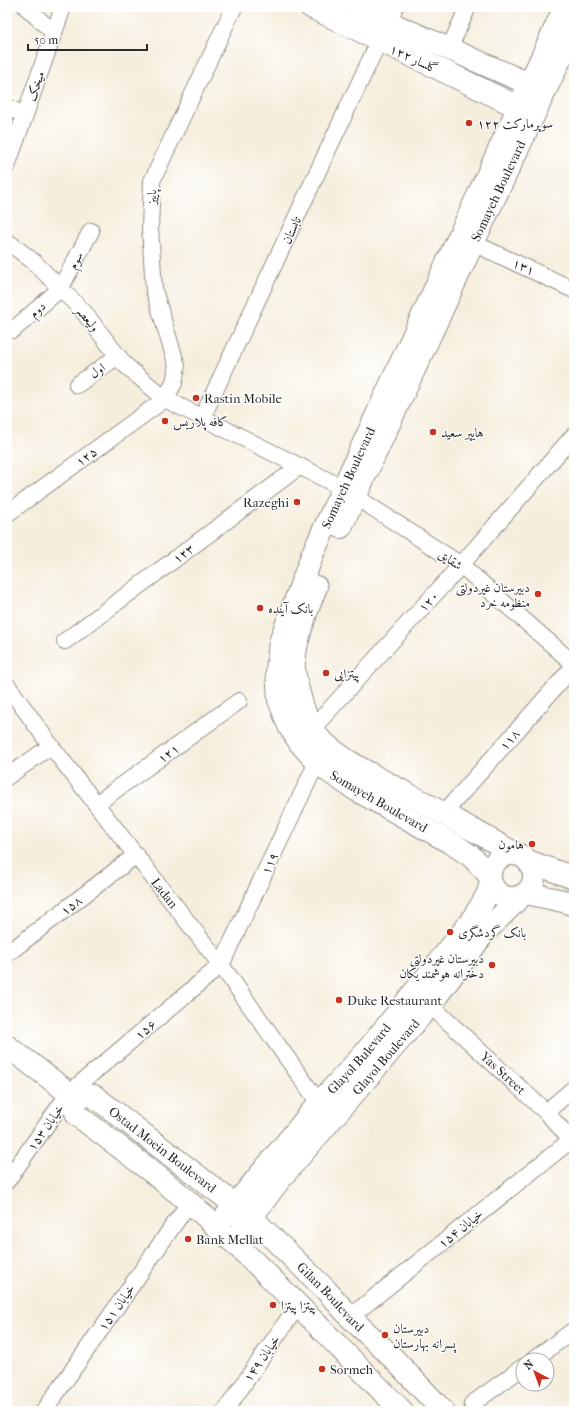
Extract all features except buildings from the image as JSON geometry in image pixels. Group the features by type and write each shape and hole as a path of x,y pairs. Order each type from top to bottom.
{"main road":[{"name":"گلسار ۱۲۲","path":"310,7 387,23 537,88"},
{"name":"گلسار ۱۲۲","path":"357,7 387,23 526,111"},
{"name":"Somayeh Boulevard","path":"490,879 471,856 453,844 358,791 317,762 300,743 289,726 279,700 277,670 280,642 313,553 349,492 537,88 565,7"},
{"name":"Somayeh Boulevard","path":"537,88 574,30"},
{"name":"Somayeh Boulevard","path":"428,322 473,243 526,111"},
{"name":"Somayeh Boulevard","path":"349,492 328,555 311,599 295,653 294,668 298,691 312,729 320,740 338,755 368,773 444,813 522,857 574,878"},
{"path":"508,854 522,857 532,867 534,881 531,888 523,895 513,898 499,894 494,889 490,879 491,868 501,857 508,854"},
{"name":"Glayol Bulevard","path":"224,1234 244,1211 319,1103 364,1054 469,924 487,895 490,879"},
{"path":"523,895 563,901 574,905"},
{"name":"Glayol Boulevard","path":"244,1211 282,1178 430,1005 484,933 523,895"},
{"path":"7,1046 69,1093"},
{"name":"Ostad Moein Boulevard","path":"224,1234 189,1203 78,1115 69,1093 94,1096 244,1211"},
{"name":"Gilan Boulevard","path":"244,1211 326,1290 443,1411"},
{"path":"224,1234 298,1305 402,1411"}],"street":[{"path":"26,7 54,33"},
{"name":"میخک","path":"7,166 63,7"},
{"name":"پاییز","path":"164,399 174,384 177,366 154,290 150,227 152,181 234,7"},
{"path":"449,49 468,7"},
{"name":"تابستان","path":"202,418 387,23"},
{"path":"7,107 25,115"},
{"name":"سوم","path":"60,289 91,231"},
{"name":"ولیعصر","path":"7,241 34,262 83,311 124,364 164,399"},
{"name":"۱۳۱","path":"473,243 574,290"},
{"name":"دوم","path":"13,330 60,289"},
{"name":"اول","path":"77,384 118,356"},
{"path":"164,399 300,466 349,492"},
{"name":"۱۲۵","path":"7,514 164,399"},
{"name":"۱۲۰","path":"312,729 460,565 574,435"},
{"name":"۱۲۳","path":"66,641 300,466"},
{"name":"شقایق","path":"349,492 460,565 574,665"},
{"name":"۱۱۸","path":"444,813 574,665"},
{"name":"Ladan","path":"7,685 51,746 221,965 319,1103"},
{"name":"۱۲۱","path":"96,804 239,701"},
{"path":"7,777 51,746"},
{"name":"۱۱۹","path":"221,965 317,762"},
{"name":"۱۵۸","path":"7,954 136,855"},
{"name":"۱۵۶","path":"69,1093 221,965"},
{"name":"Yas Street","path":"430,1005 546,1112 572,1142"},
{"path":"546,1112 574,1088"},
{"name":"خیابان ۱۵۳","path":"7,1181 69,1093"},
{"name":"خیابان ۱۵۴","path":"350,1316 572,1142"},
{"name":"خیابان ۱۵۱","path":"44,1411 189,1203"},
{"name":"خیابان ۱۴۹","path":"225,1411 298,1305"},
{"path":"543,1352 574,1330"},
{"path":"472,1404 515,1373"}],"place":[{"name":"سوپرمارکت ۱۲۲","path":"469,123"},
{"name":"Rastin Mobile","path":"196,398"},
{"name":"کافه پلاریس","path":"165,421"},
{"name":"هایپر سعید","path":"433,432"},
{"name":"Razeghi","path":"297,502"},
{"name":"دبیرستان غیردولتی منظومه خرد","path":"538,594"},
{"name":"بانک آینده","path":"260,608"},
{"name":"پیتزایی","path":"326,673"},
{"name":"هامون","path":"532,844"},
{"name":"بانک گردشگری","path":"450,932"},
{"name":"دبیرستان غیردولتی دخترانه هوشمند یکان","path":"492,965"},
{"name":"Duke Restaurant","path":"339,1000"},
{"name":"Bank Mellat","path":"188,1239"},
{"name":"پیتزا پیتزا","path":"273,1305"},
{"name":"دبیرستان پسرانه بهارستان","path":"385,1335"},
{"name":"Sormeh","path":"322,1369"}]}
